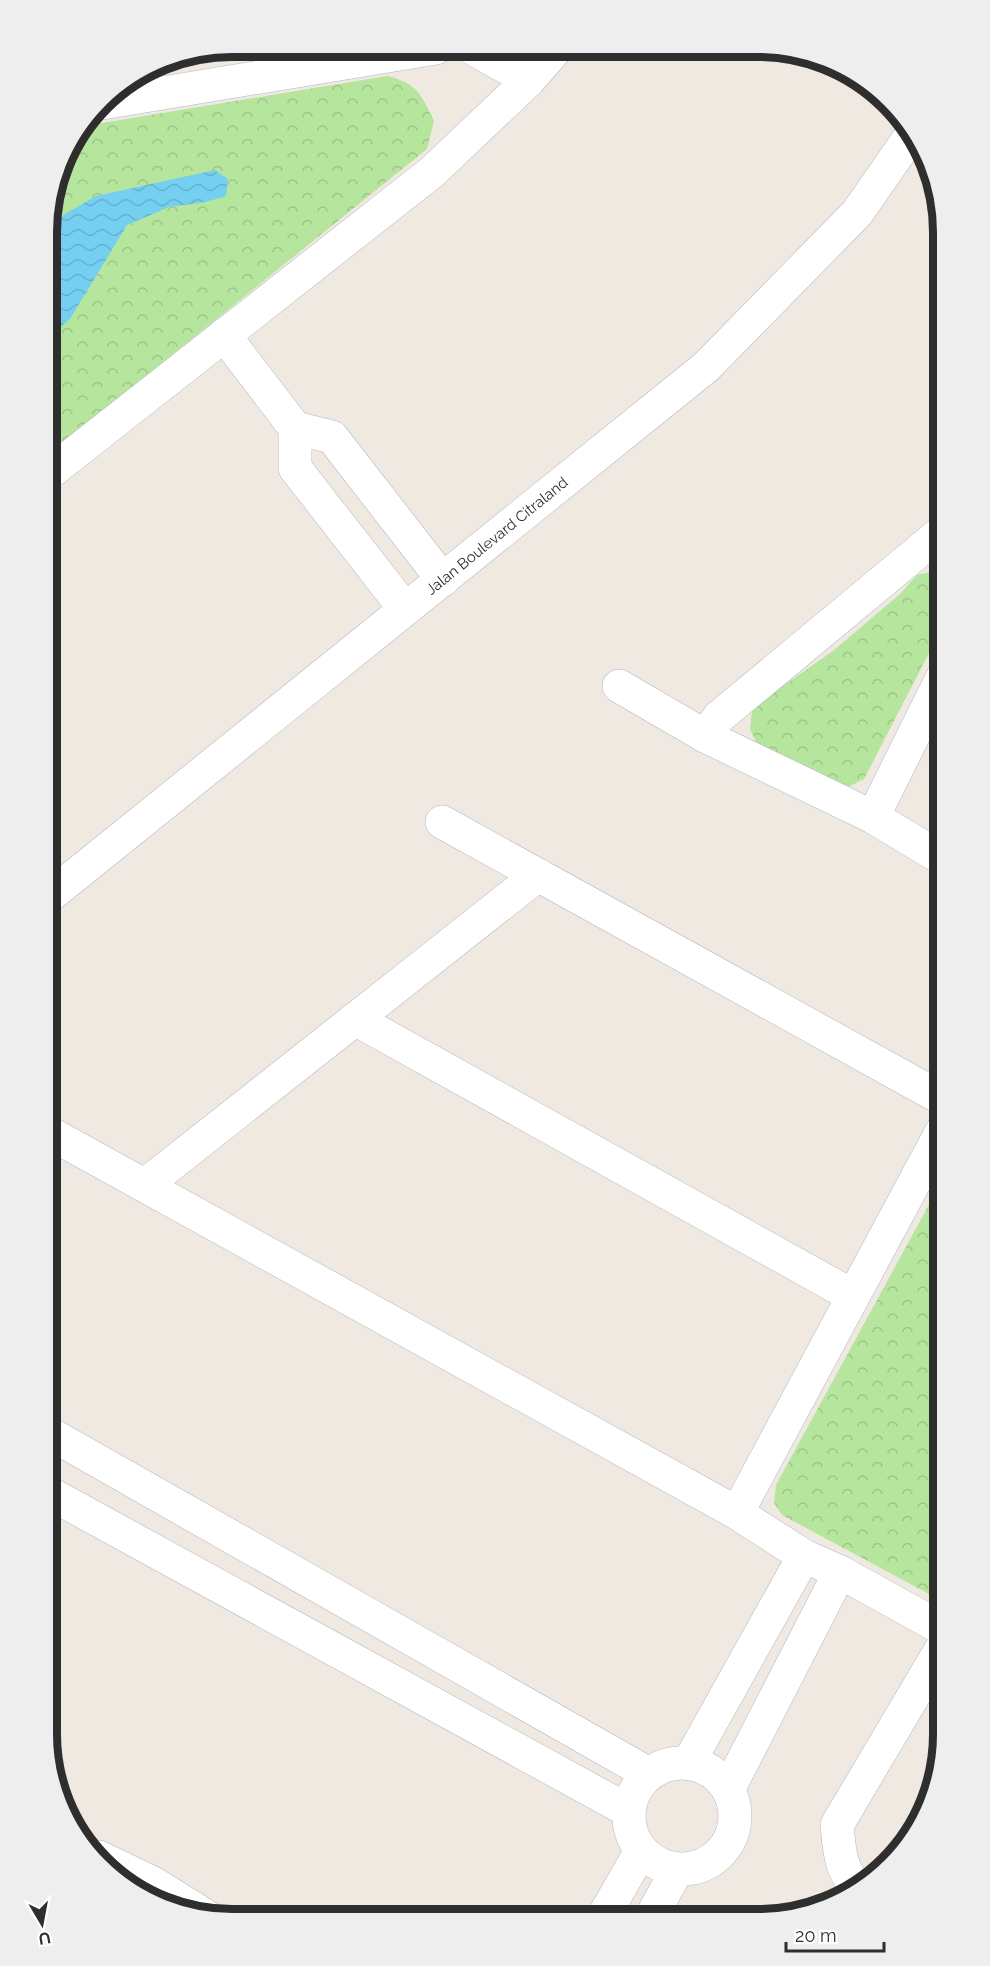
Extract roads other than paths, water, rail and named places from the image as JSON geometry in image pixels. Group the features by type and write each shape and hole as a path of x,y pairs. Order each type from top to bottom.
{"street":[{"path":"116,101 381,57"},
{"path":"488,57 529,80"},
{"path":"57,467 432,172 529,80 548,57"},
{"name":"Jalan Boulevard Citraland","path":"57,890 706,367 857,213 907,141"},
{"path":"224,335 295,429 295,468 405,609"},
{"path":"295,429 332,437 443,580"},
{"path":"705,736 719,717 933,539"},
{"path":"619,686 705,736 873,817 933,853"},
{"path":"873,817 933,696"},
{"path":"442,822 933,1093"},
{"path":"145,1185 538,875"},
{"path":"355,1020 853,1296"},
{"path":"57,1136 737,1513 804,1556 840,1572 933,1623"},
{"path":"737,1513 933,1148"},
{"path":"57,1438 649,1774"},
{"path":"57,1497 629,1811"},
{"path":"688,1762 804,1556"},
{"path":"729,1788 840,1572"},
{"path":"853,1881 840,1858 837,1825 933,1663"},
{"path":"688,1762 711,1770 729,1788 737,1816 728,1845 706,1864 677,1870 657,1863 641,1851 631,1832 629,1811 635,1791 649,1774 688,1762"},
{"path":"608,1909 641,1851"},
{"path":"117,1866 153,1883 183,1902"},
{"path":"656,1909 677,1870"}],"water":[{"path":"215,170 228,179 226,196 206,202 169,207 127,225 70,319 57,330 57,219 96,196"}]}
